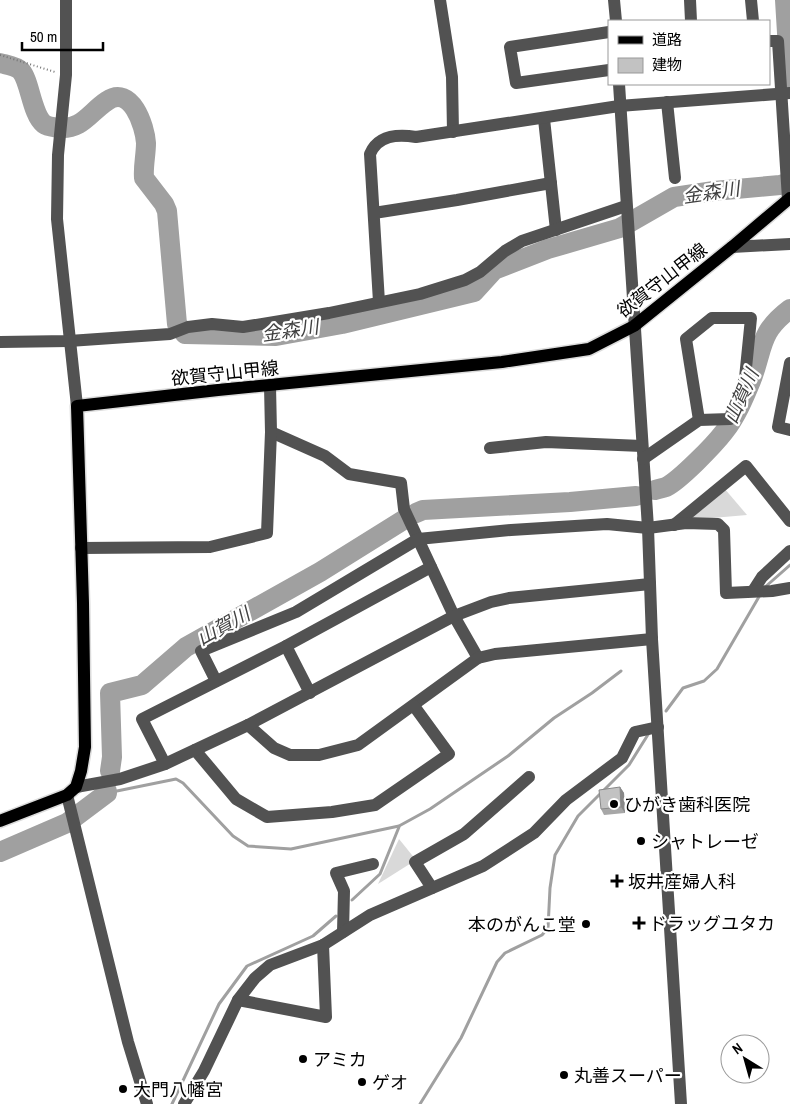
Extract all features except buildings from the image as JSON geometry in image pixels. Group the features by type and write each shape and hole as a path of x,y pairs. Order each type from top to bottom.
{"main road":[{"name":"欲賀守山甲線","path":"77,406 502,362 566,354 589,349 634,326 789,198"},
{"path":"0,821 72,791 81,772 85,747 77,406"}],"street":[{"path":"66,0 66,75 58,155 58,219 77,406"},
{"path":"440,0 452,77 453,132"},
{"path":"614,0 616,20"},
{"path":"690,0 691,20"},
{"path":"751,0 753,20"},
{"path":"608,32 510,48 516,83 608,70"},
{"path":"770,41 778,41 785,92 789,198"},
{"path":"619,85 648,528 652,639 681,1104"},
{"path":"379,302 370,154 379,142 391,136 416,137 544,119 619,106 785,92"},
{"path":"668,102 674,178"},
{"path":"544,119 556,230"},
{"path":"374,213 457,200 551,182"},
{"path":"0,342 69,341 170,334 188,326 212,324 243,326 329,313 420,294 465,280 480,272 505,251 522,241 626,206"},
{"path":"732,247 790,244"},
{"path":"490,448 546,442 642,453 699,420 730,419 745,378 751,318 712,318 686,339 699,420"},
{"path":"789,372 778,427 790,430"},
{"path":"81,548 210,547 267,533 271,432 270,386"},
{"path":"271,432 325,456 349,474 401,482 404,509 454,616 478,658"},
{"path":"674,525 746,466 790,521"},
{"path":"216,681 201,651 296,612 418,539 511,530 608,524 648,528 686,524 718,524 724,530 726,593 790,588"},
{"path":"761,591 762,577 790,551"},
{"path":"165,764 142,719 286,646 431,567"},
{"path":"146,1104 128,1042 72,791 120,779 165,764 248,725 454,616 492,602 509,598 650,584"},
{"path":"248,725 274,748 290,755 319,755 358,745 478,658 495,654 652,639"},
{"path":"286,646 310,693"},
{"path":"195,750 236,799 267,817 332,812 375,805 450,754 414,706"},
{"path":"184,1104 204,1071 238,1000 255,978 270,965 323,945 370,915 483,866 534,833 566,800 622,758 635,732 658,727"},
{"path":"432,888 415,862 464,834 529,777"},
{"path":"343,932 344,892 336,873 373,864"},
{"path":"238,1000 326,1017 323,945"}],"path":[{"path":"0,54 66,75"}],"shaded area":[{"path":"724,488 747,515 689,520"},
{"path":"399,839 416,860 378,884"}],"waterway":[{"name":"金森川","path":"785,0 790,82"},
{"name":"金森川","path":"0,63 21,71 27,82 40,120 47,126 59,128 74,126 101,105 116,97 130,102 135,109 143,127 146,143 144,178 164,204 167,211 177,324 185,334 276,336 342,324 474,292 494,270 548,249 620,228 674,197 780,185 790,182"},
{"name":"山賀川","path":"655,490 666,487 680,477 724,432 746,394 767,334 772,326 790,309"},
{"name":"山賀川","path":"416,513 423,510 570,502 636,496"},
{"name":"山賀川","path":"110,771 112,757 110,693 142,685 186,647 320,572 405,519"},
{"path":"764,588 790,565"},
{"path":"666,711 683,688 704,681 717,669 760,595"},
{"path":"107,793 176,779 183,783 233,836 248,846 291,849 399,826 430,809 508,756 554,718 621,671"},
{"path":"420,1104 461,1038 497,962 505,953 542,935 548,928 550,888 555,855 578,816 629,765 649,733"},
{"name":"山賀川","path":"0,852 67,823 107,793 107,791"},
{"path":"352,900 380,874 399,827"},
{"path":"172,1104 219,1004 247,966 313,936 336,916"}],"place":[{"name":"ひがき歯科医院","path":"614,804"},
{"name":"シャトレーゼ","path":"641,841"},
{"name":"坂井産婦人科","path":"617,881"},
{"name":"ドラッグユタカ","path":"639,923"},
{"name":"本のがんこ堂","path":"586,924"},
{"name":"アミカ","path":"303,1059"},
{"name":"丸善スーパー","path":"564,1075"},
{"name":"ゲオ","path":"362,1082"},
{"name":"大門八幡宮","path":"123,1089"}]}
